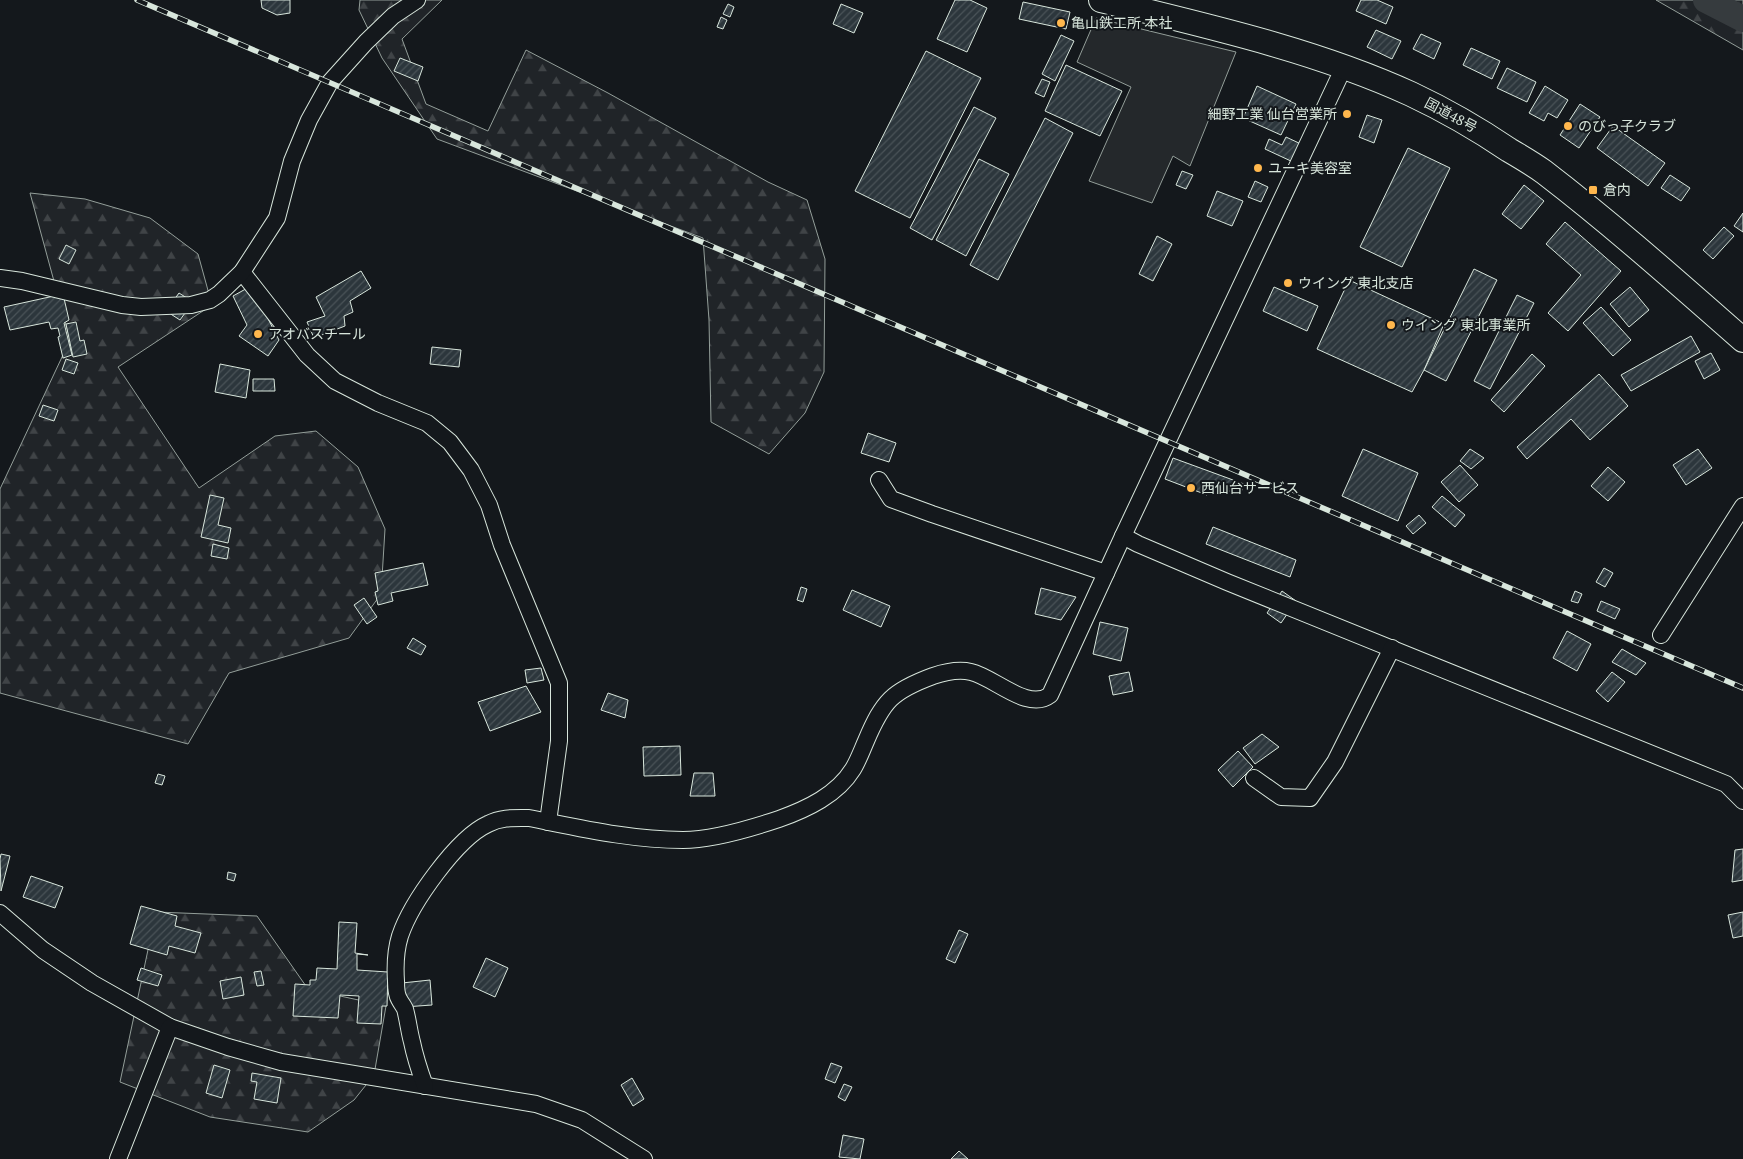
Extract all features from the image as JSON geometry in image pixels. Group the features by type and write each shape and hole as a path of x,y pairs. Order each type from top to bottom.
{"highway":[{"name":"国道48号","path":"1101,0 1273,45 1344,67 1410,94 1480,131 1543,171 1630,242 1743,340"}],"street":[{"path":"0,278 22,281 122,305 141,307 184,306 210,300 226,289 242,272 277,218 292,160 309,120 330,82 393,16 417,0"},
{"path":"425,1086 412,1043 404,1007 398,997 396,980 397,949 405,923 419,898 456,850 478,830 497,820 529,818 640,838 685,840 742,830 799,812 818,803 841,784 854,768 877,715 886,702 892,696 912,686 944,673 955,671 970,672 1034,701 1044,700 1053,691 1106,572 1344,67"},
{"path":"242,272 307,355 335,381 426,423 450,442 471,470 489,505 502,546 559,683 559,741 548,822"},
{"path":"880,480 891,498 932,514 1106,572"},
{"path":"1661,636 1743,506"},
{"path":"1123,536 1227,582 1726,784 1743,801"},
{"path":"1254,778 1281,797 1310,798 1335,762 1392,648"},
{"path":"0,913 43,950 92,983 170,1027 228,1047 281,1062 536,1104 582,1120 644,1159"},
{"path":"118,1159 170,1027"}],"green space":[{"path":"360,0 442,0 402,39 426,104 488,131 526,50 608,93 768,182 807,200 825,259 824,372 805,413 769,454 711,422 709,320 703,238 437,139 382,58 359,10"},
{"path":"1656,0 1743,0 1743,50"},
{"path":"30,193 85,199 150,218 198,254 212,305 118,367 199,488 275,436 316,431 358,467 385,529 381,594 349,638 229,673 188,744 0,693 0,489 70,340"},
{"path":"156,912 257,916 308,989 386,1006 374,1075 354,1100 308,1132 210,1117 120,1082"}],"shaded area":[{"path":"1096,18 1236,52 1190,166 1173,156 1152,203 1089,181 1131,87 1077,62"}],"building":[{"path":"261,0 290,0 290,13 277,15 262,8"},
{"path":"955,0 970,0 987,8 967,52 937,39"},
{"path":"1361,0 1377,0 1393,7 1386,24 1356,11"},
{"path":"1023,2 1070,12 1066,29 1019,19"},
{"path":"728,4 734,7 730,17 723,14"},
{"path":"841,4 863,13 854,33 833,24"},
{"path":"721,17 727,20 723,29 717,27"},
{"path":"1376,30 1401,41 1392,59 1367,47"},
{"path":"1421,34 1441,43 1434,59 1413,49"},
{"path":"1061,35 1074,41 1055,81 1042,74"},
{"path":"1471,48 1500,61 1492,79 1463,65"},
{"path":"926,51 981,78 910,218 855,191"},
{"path":"400,58 423,67 418,81 394,71"},
{"path":"1066,65 1122,91 1100,136 1045,111"},
{"path":"1507,68 1536,82 1527,102 1497,88"},
{"path":"1042,79 1050,82 1044,97 1035,93"},
{"path":"1257,86 1296,104 1281,135 1243,118"},
{"path":"1545,86 1568,100 1557,118 1548,113 1544,121 1529,113"},
{"path":"1580,104 1600,117 1579,148 1560,135"},
{"path":"974,107 996,118 932,240 910,228"},
{"path":"1367,115 1382,120 1374,143 1359,137"},
{"path":"1045,118 1073,133 998,280 970,265"},
{"path":"1613,126 1665,163 1648,186 1597,148"},
{"path":"1286,137 1301,144 1293,162 1265,149 1269,139 1282,145"},
{"path":"1408,148 1450,168 1402,267 1360,247"},
{"path":"979,159 1009,174 966,256 936,240"},
{"path":"1182,171 1193,175 1186,189 1176,185"},
{"path":"1670,175 1690,188 1681,201 1661,188"},
{"path":"1255,181 1268,187 1261,202 1248,197"},
{"path":"1524,185 1544,201 1521,229 1502,214"},
{"path":"1217,191 1243,201 1232,226 1207,216"},
{"path":"1743,213 1743,232 1734,226"},
{"path":"1565,222 1621,271 1568,331 1548,313 1581,275 1546,244"},
{"path":"1724,227 1734,236 1713,259 1703,250"},
{"path":"1157,236 1172,244 1153,281 1139,274"},
{"path":"66,245 76,250 69,264 59,259"},
{"path":"1474,269 1497,280 1446,381 1424,370"},
{"path":"361,271 371,288 350,301 353,312 344,316 345,326 314,338 307,322 325,316 316,297"},
{"path":"1349,280 1444,324 1412,392 1317,349"},
{"path":"251,286 279,340 268,356 239,336 247,325 233,296"},
{"path":"1274,287 1318,306 1307,331 1263,311"},
{"path":"1630,287 1649,310 1629,327 1610,304"},
{"path":"179,293 193,302 180,320 166,311"},
{"path":"63,294 69,320 64,323 72,355 63,358 58,328 51,329 49,322 10,330 4,307"},
{"path":"1517,295 1534,303 1490,389 1474,381"},
{"path":"1601,307 1631,340 1613,356 1583,323"},
{"path":"76,322 80,341 84,340 87,354 73,357 66,324"},
{"path":"1691,336 1700,352 1631,391 1621,375"},
{"path":"432,347 461,350 459,367 430,364"},
{"path":"1711,353 1720,370 1704,379 1695,361"},
{"path":"1532,354 1545,366 1504,412 1491,400"},
{"path":"66,359 78,363 74,374 62,370"},
{"path":"220,364 250,370 246,398 215,392"},
{"path":"1599,374 1628,406 1590,440 1571,419 1527,459 1517,447"},
{"path":"253,379 274,379 275,391 253,391"},
{"path":"43,405 58,410 54,421 39,416"},
{"path":"868,433 896,443 889,462 861,453"},
{"path":"1363,449 1418,473 1398,521 1342,496"},
{"path":"1470,449 1484,458 1471,469 1460,461"},
{"path":"1698,449 1712,468 1686,485 1673,465"},
{"path":"1173,458 1244,484 1240,495 1211,484 1207,495 1165,479"},
{"path":"1460,465 1478,485 1459,502 1441,482"},
{"path":"1608,467 1625,482 1608,501 1591,486"},
{"path":"210,495 224,498 218,525 231,528 228,543 201,537"},
{"path":"1442,496 1465,515 1455,527 1432,507"},
{"path":"1419,515 1426,523 1413,534 1406,526"},
{"path":"1213,527 1296,560 1290,577 1206,544"},
{"path":"213,544 229,548 227,559 211,556"},
{"path":"423,563 428,585 391,593 393,601 378,605 375,592 378,591 375,573"},
{"path":"1604,568 1613,573 1605,587 1596,582"},
{"path":"801,587 807,589 803,602 797,600"},
{"path":"1041,588 1076,597 1061,620 1035,614"},
{"path":"852,590 890,606 881,627 843,610"},
{"path":"1282,591 1296,601 1281,623 1267,613"},
{"path":"1575,591 1582,594 1578,603 1571,601"},
{"path":"364,598 377,617 367,624 354,605"},
{"path":"1601,601 1620,609 1615,619 1597,611"},
{"path":"1100,622 1128,628 1121,661 1093,654"},
{"path":"1567,631 1591,644 1577,671 1553,658"},
{"path":"413,638 426,646 421,655 407,648"},
{"path":"1622,649 1646,663 1636,675 1612,662"},
{"path":"541,668 544,680 527,683 525,670"},
{"path":"1129,672 1133,691 1113,695 1109,676"},
{"path":"1612,672 1625,682 1608,702 1596,691"},
{"path":"526,686 541,712 490,731 478,702"},
{"path":"608,693 628,700 625,718 601,710"},
{"path":"1262,734 1279,747 1255,764 1243,748"},
{"path":"680,746 681,775 644,776 643,747"},
{"path":"1238,751 1253,767 1233,787 1218,770"},
{"path":"694,773 713,773 715,796 690,796"},
{"path":"158,774 165,776 162,785 155,783"},
{"path":"1743,849 1743,880 1732,882 1735,850"},
{"path":"1,854 10,856 1,891 0,859"},
{"path":"228,872 236,874 234,881 227,879"},
{"path":"31,876 63,887 55,908 23,897"},
{"path":"141,906 177,916 175,926 201,933 195,953 169,946 167,955 130,944"},
{"path":"1743,912 1743,936 1733,938 1728,915"},
{"path":"339,922 357,923 355,953 368,955 357,954 357,970 388,972 387,1006 382,1006 381,1024 357,1023 359,996 340,995 338,1018 293,1016 295,984 310,985 310,980 316,980 317,968 337,969"},
{"path":"959,930 968,934 955,963 946,959"},
{"path":"486,958 508,968 495,997 473,987"},
{"path":"141,968 162,975 158,986 137,980"},
{"path":"261,971 264,985 257,986 254,972"},
{"path":"241,977 244,995 223,999 220,981"},
{"path":"430,980 432,1005 404,1007 402,983"},
{"path":"831,1063 842,1067 835,1083 825,1079"},
{"path":"214,1065 230,1070 222,1098 206,1093"},
{"path":"252,1073 281,1078 277,1103 254,1099 257,1082 251,1081"},
{"path":"632,1078 644,1099 633,1106 621,1085"},
{"path":"844,1084 852,1087 845,1101 838,1097"},
{"path":"843,1135 864,1139 860,1159 839,1157"},
{"path":"959,1151 968,1159 951,1159"}],"waterway":[{"path":"1706,0 1743,19"}],"railway":[{"path":"137,0 1743,688"}],"place":[{"name":"亀山鉄工所 本社","path":"1061,23"},
{"name":"細野工業 仙台営業所","path":"1347,114"},
{"name":"のびっ子クラブ","path":"1568,126"},
{"name":"ユーキ美容室","path":"1258,168"},
{"name":"倉内","path":"1593,190"},
{"name":"ウイング 東北支店","path":"1288,283"},
{"name":"ウイング 東北事業所","path":"1391,325"},
{"name":"アオバスチール","path":"258,334"},
{"name":"西仙台サービス","path":"1191,488"}]}
